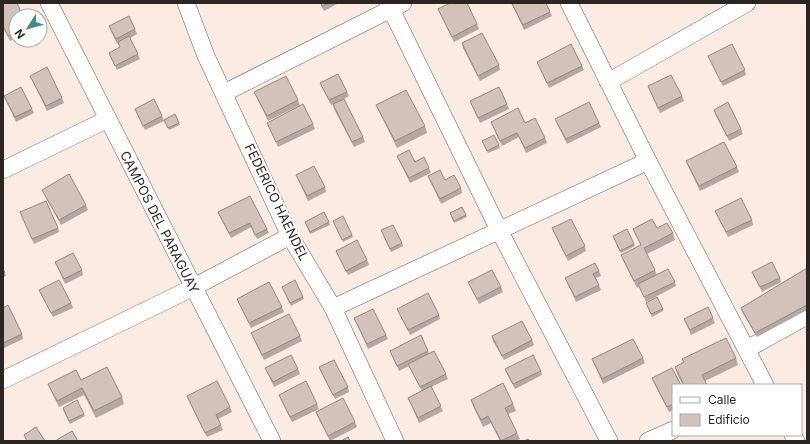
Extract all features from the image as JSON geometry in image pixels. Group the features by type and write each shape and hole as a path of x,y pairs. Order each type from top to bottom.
{"street":[{"name":"CAMPOS DEL PARAGUAY","path":"49,3 272,441"},
{"name":"FEDERICO HAENDEL","path":"186,3 206,56 290,236 333,308 395,441"},
{"path":"569,3 648,161 765,384"},
{"path":"608,82 747,3"},
{"path":"224,93 394,5 499,230 609,441"},
{"path":"3,170 108,119"},
{"path":"333,308 648,161"},
{"path":"3,380 194,287 290,236"},
{"path":"747,349 807,316"},
{"path":"648,441 672,430"}],"building":[{"path":"17,3 19,8 8,8 8,36 3,26 3,4"},
{"path":"321,3 328,3 322,6"},
{"path":"450,3 467,3 477,24 452,37 438,9"},
{"path":"546,3 550,12 523,25 512,4"},
{"path":"129,16 135,29 116,39 109,26"},
{"path":"482,33 499,65 478,76 462,43"},
{"path":"129,36 138,54 115,66 109,53 120,47 118,42"},
{"path":"571,44 582,66 547,83 537,62"},
{"path":"732,44 745,70 721,82 708,56"},
{"path":"47,67 62,98 46,106 30,76"},
{"path":"338,74 347,92 329,100 320,83"},
{"path":"671,75 682,96 658,108 648,86"},
{"path":"286,76 298,100 267,116 254,92"},
{"path":"21,87 32,109 15,117 4,96"},
{"path":"499,87 507,104 478,118 470,101"},
{"path":"406,90 425,126 395,141 376,105"},
{"path":"154,99 162,116 143,126 135,109"},
{"path":"344,99 363,137 352,142 333,104"},
{"path":"589,102 599,123 566,139 555,119"},
{"path":"728,102 741,129 727,136 714,110"},
{"path":"303,104 313,124 276,142 267,123"},
{"path":"518,108 525,123 535,118 545,138 525,148 517,133 500,141 491,122"},
{"path":"175,114 179,123 168,128 164,120"},
{"path":"494,135 499,145 487,151 482,141"},
{"path":"724,142 737,167 699,186 686,161"},
{"path":"409,150 415,162 424,157 429,168 409,178 397,156"},
{"path":"314,166 325,187 307,196 296,175"},
{"path":"440,170 445,180 454,175 461,188 440,199 428,176"},
{"path":"69,174 86,205 59,220 42,190"},
{"path":"250,196 267,229 255,235 250,223 229,233 218,212"},
{"path":"741,198 752,220 726,232 715,211"},
{"path":"46,201 58,228 32,239 20,212"},
{"path":"462,207 466,215 454,221 450,213"},
{"path":"324,212 329,222 310,232 305,222"},
{"path":"343,216 352,235 342,240 333,221"},
{"path":"571,219 585,246 566,256 552,228"},
{"path":"652,219 657,228 667,223 673,233 644,248 655,270 634,281 621,255 641,245 633,229"},
{"path":"393,225 402,243 390,249 381,230"},
{"path":"627,229 634,244 620,251 613,236"},
{"path":"357,240 367,260 346,271 336,251"},
{"path":"73,253 82,270 64,279 55,262"},
{"path":"772,262 780,278 760,287 752,272"},
{"path":"595,263 599,271 593,274 599,285 575,297 565,278"},
{"path":"807,268 807,305 755,333 741,308"},
{"path":"668,269 675,282 644,297 638,284"},
{"path":"492,270 501,287 477,299 468,282"},
{"path":"59,280 71,303 51,313 39,290"},
{"path":"295,280 303,297 290,303 282,287"},
{"path":"269,282 282,307 249,323 237,299"},
{"path":"428,293 439,315 408,330 397,309"},
{"path":"657,297 663,309 651,314 646,303"},
{"path":"8,305 22,334 3,343 3,308"},
{"path":"708,307 713,318 690,330 684,319"},
{"path":"373,309 386,335 367,344 354,318"},
{"path":"289,314 300,336 262,355 251,333"},
{"path":"522,321 532,340 502,356 492,336"},
{"path":"421,335 428,351 397,366 390,351"},
{"path":"726,338 736,358 702,375 706,384 684,384 675,367 684,362 682,359"},
{"path":"633,339 643,358 602,379 592,359"},
{"path":"434,351 446,374 420,387 408,364"},
{"path":"291,355 298,369 273,382 265,368"},
{"path":"533,355 541,371 513,384 505,369"},
{"path":"334,360 348,387 333,395 319,367"},
{"path":"107,367 122,397 94,411 82,388 57,401 48,384 76,370 81,380"},
{"path":"672,368 680,384 672,384 672,404 667,407 652,378"},
{"path":"217,381 230,407 216,415 221,425 205,433 187,396"},
{"path":"306,381 317,404 290,417 279,395"},
{"path":"503,383 513,404 505,408 517,433 501,441 488,416 481,420 471,400"},
{"path":"431,386 441,406 418,418 408,398"},
{"path":"343,398 355,422 328,436 316,412"},
{"path":"77,400 84,414 69,421 63,408"},
{"path":"36,427 45,441 27,441 24,435"},
{"path":"72,431 78,441 55,441"},
{"path":"348,437 350,441 341,441"}]}
